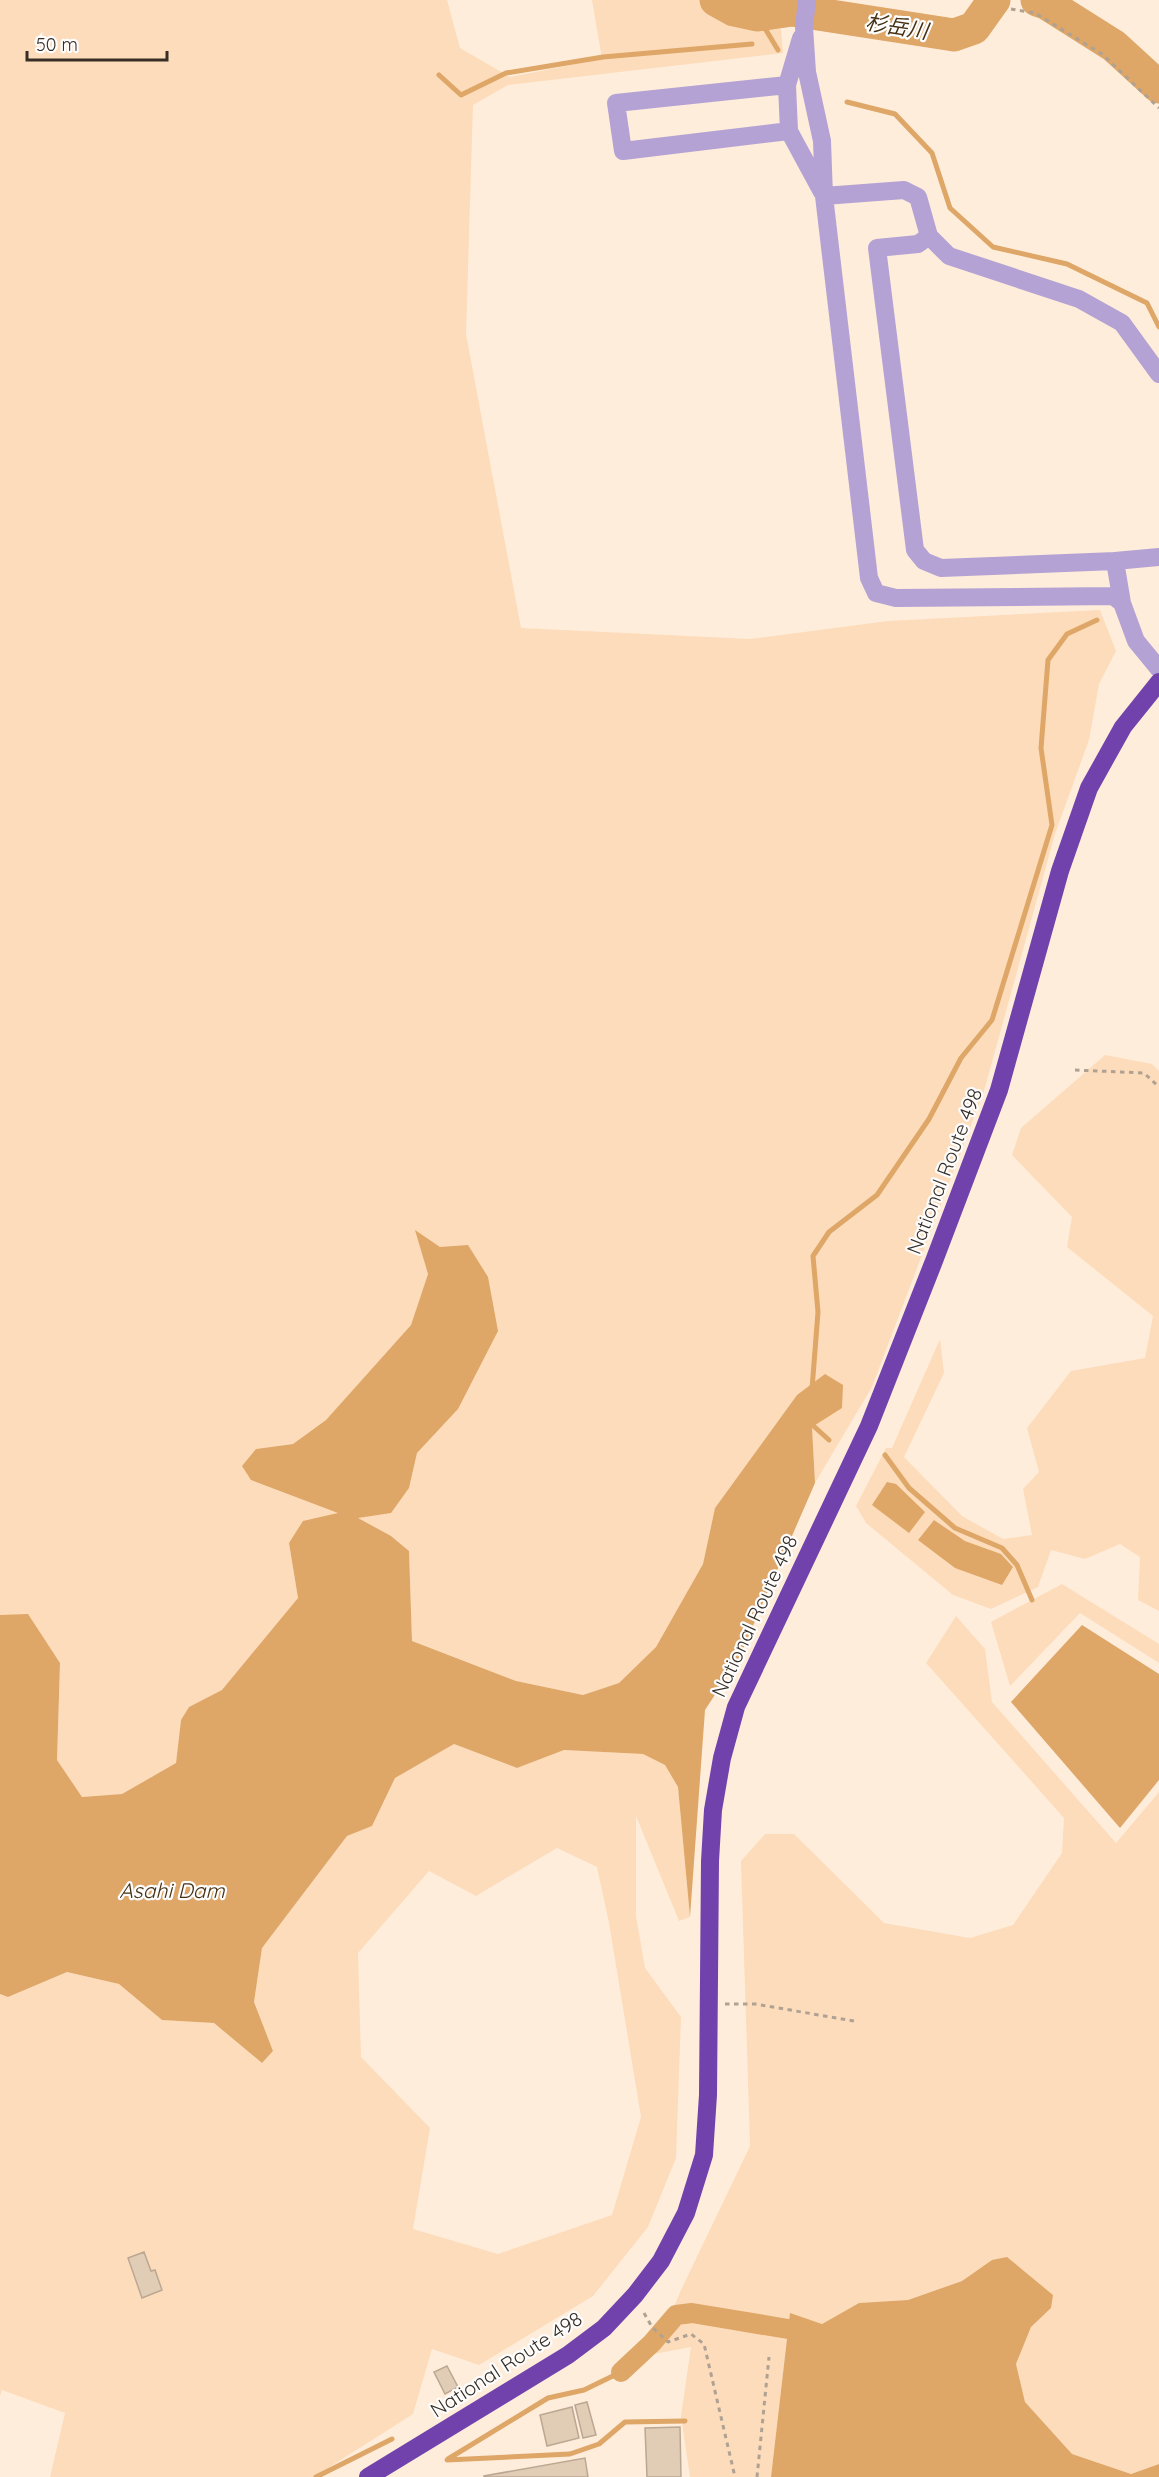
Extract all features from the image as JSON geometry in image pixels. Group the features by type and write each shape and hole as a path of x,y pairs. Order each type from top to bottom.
{"highway":[{"name":"National Route 498","path":"368,2477 568,2355 604,2328 635,2295 661,2261 686,2213 704,2155 708,2095 710,1861 713,1810 722,1758 736,1707 869,1426 934,1261 999,1090 1060,871 1089,788 1123,727 1159,681"}],"street":[{"path":"807,0 804,27 787,86 789,131 824,196"},
{"path":"804,27 807,72 822,141 824,196 869,578 876,593 896,598 1113,596 1122,603"},
{"path":"787,86 616,103 623,151 789,131"},
{"path":"824,196 904,190 918,197 929,236 949,256 1080,299 1122,323 1159,374"},
{"path":"929,236 918,244 877,248 915,550 924,561 941,568 1116,561 1159,557"},
{"path":"1116,561 1122,603 1136,640 1159,669"}],"path":[{"path":"1011,9 1035,13 1102,54 1159,108"},
{"path":"1075,1070 1144,1073 1159,1087"},
{"path":"709,2004 755,2004 854,2021"},
{"path":"652,2326 668,2342 690,2334 704,2344 735,2477"},
{"path":"757,2477 769,2357"}],"shaded area":[{"path":"0,0 447,0 460,48 510,77 602,59 592,0 699,0 781,29 783,53 508,85 473,105 466,334 521,628 750,639 888,621 1100,610 1116,651 1099,684 1089,740 1055,834 984,1091 872,1387 815,1483 812,1427 797,1395 715,1508 703,1564 656,1647 619,1683 583,1695 516,1681 412,1641 409,1551 391,1536 357,1518 391,1512 409,1488 417,1453 458,1409 440,1247 416,1231 428,1274 411,1325 326,1420 293,1444 256,1449 251,1480 339,1513 289,1543 298,1598 222,1691 189,1707 181,1720 176,1763 122,1794 82,1797 57,1760 60,1663 28,1615 0,1615"},
{"path":"1105,1055 1152,1064 1159,1071 1159,1611 1138,1600 1140,1557 1120,1544 1085,1559 1051,1550 1038,1587 991,1609 953,1595 866,1523 856,1506 886,1448 892,1448 940,1339 944,1373 904,1457 962,1516 1003,1539 1032,1535 1023,1489 1039,1472 1027,1428 1071,1371 1145,1358 1153,1316 1067,1247 1072,1217 1012,1155 1021,1128","holes":["934,1520 965,1541 1001,1554 1013,1567 918,1540"]},
{"path":"1062,1584 1159,1644 1159,1663 1080,1613 1010,1686 991,1622"},
{"path":"956,1616 985,1649 992,1702 1116,1843 1159,1792 1159,2464 1131,2474 1072,2454 1025,2402 1016,2364 1031,2327 1051,2308 992,2260 962,2281 908,2300 859,2303 822,2324 790,2314 771,2477 690,2477 681,2416 691,2347 654,2354 681,2290 750,2146 741,1861 765,1834 794,1834 884,1923 970,1938 1013,1925 1062,1853 1064,1818 926,1663"},
{"path":"454,1744 517,1768 564,1750 643,1754 665,1765 678,1787 690,1917 679,1921 636,1816 636,1916 645,1968 681,2017 676,2158 648,2227 593,2296 479,2365 432,2349 413,2414 314,2477 50,2477 65,2413 2,2390 0,2396 0,1994 8,1997 67,1972 119,1984 162,2020 214,2023 262,2063 273,2051 254,2002 262,1948 347,1836 372,1826 395,1778","holes":["557,1848 597,1867 609,1923 641,2117 612,2215 498,2254 413,2229 430,2128 361,2057 358,1953 429,1871 476,1896"]}],"water":[{"name":"Asahi Dam","path":"415,1230 440,1247 468,1245 488,1277 498,1331 458,1409 417,1453 409,1488 391,1513 358,1518 391,1536 409,1551 412,1641 516,1681 583,1695 619,1683 656,1647 703,1564 715,1508 797,1395 825,1374 843,1385 842,1408 812,1427 815,1483 739,1658 705,1710 690,1917 678,1787 665,1765 643,1754 564,1750 517,1768 454,1744 395,1778 372,1826 347,1836 262,1948 254,2002 273,2051 262,2063 214,2023 162,2020 119,1984 67,1972 8,1997 0,1994 0,1615 28,1614 60,1663 57,1760 82,1797 122,1794 176,1763 181,1720 189,1707 222,1690 298,1598 289,1543 303,1521 338,1513 251,1480 242,1466 256,1449 293,1444 326,1420 411,1325 428,1274"},
{"path":"887,1482 896,1484 925,1512 909,1533 872,1505"},
{"path":"934,1520 965,1541 1001,1554 1013,1567 1002,1585 955,1568 918,1540"},
{"path":"1082,1625 1159,1674 1159,1780 1120,1828 1011,1702"},
{"path":"1007,2257 1053,2295 1051,2308 1031,2327 1016,2364 1025,2402 1072,2454 1131,2474 1159,2464 1159,2477 771,2477 790,2313 822,2324 859,2303 908,2300 962,2281 992,2260"}],"building":[{"path":"144,2252 151,2271 155,2270 162,2290 142,2298 128,2258"},
{"path":"447,2366 458,2387 445,2394 434,2372"},
{"path":"587,2402 596,2435 583,2438 575,2405"},
{"path":"572,2407 579,2438 547,2446 540,2415"},
{"path":"680,2427 681,2477 647,2477 645,2428"},
{"path":"585,2458 588,2477 484,2477 484,2476"}],"waterway":[{"name":"杉岳川","path":"716,0 734,10 757,15 792,10 954,35 974,28 994,0"},
{"name":"杉岳川","path":"1037,0 1046,3 1114,46 1159,87"},
{"path":"757,15 778,50"},
{"path":"439,75 461,95 506,73 603,57 752,44"},
{"path":"847,102 895,114 932,153 950,208 993,247 1067,264 1147,303 1159,327"},
{"path":"812,1389 818,1312 813,1256 829,1232 877,1195 929,1119 961,1058 992,1020 1052,825 1041,748 1048,660 1067,634 1097,620"},
{"path":"808,1421 829,1440"},
{"path":"885,1455 909,1488 955,1528 1002,1548 1017,1565 1032,1600"},
{"path":"621,2372 652,2343 676,2315 692,2313 788,2329"},
{"path":"448,2459 548,2398 584,2390 621,2372"},
{"path":"447,2460 570,2454 599,2444 625,2422 685,2421"},
{"path":"316,2477 392,2439"}]}
